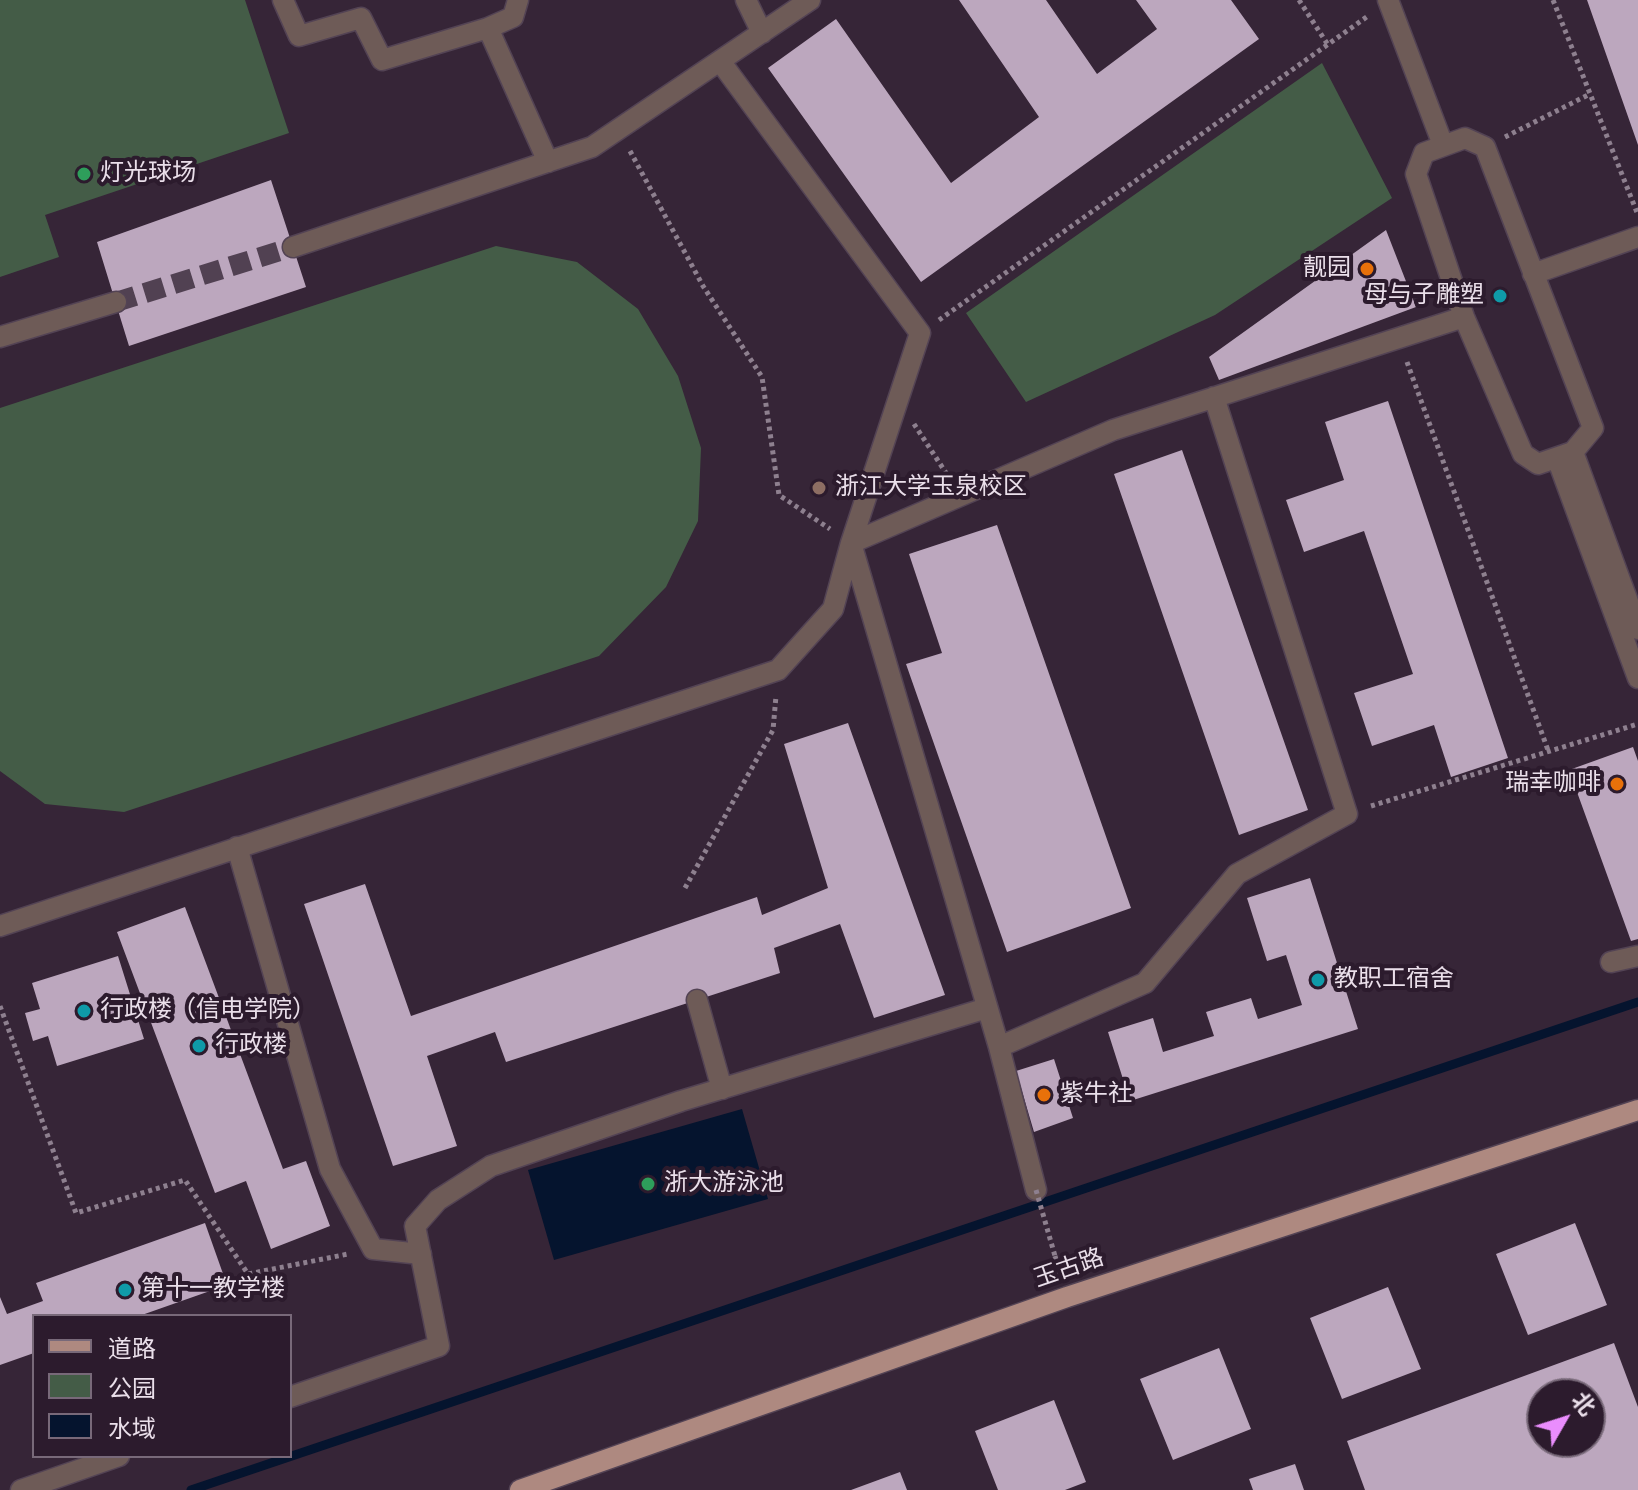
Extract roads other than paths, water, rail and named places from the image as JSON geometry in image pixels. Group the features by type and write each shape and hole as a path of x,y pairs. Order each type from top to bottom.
{"main road":[{"name":"玉古路","path":"520,1490 1067,1297 1638,1110"}],"street":[{"path":"283,0 299,36 361,18 382,60 488,28 513,17 518,0"},
{"path":"746,0 762,33"},
{"path":"293,247 592,147 810,0"},
{"path":"1390,1 1443,145"},
{"path":"488,28 548,162"},
{"path":"0,926 778,670 833,609 851,543 920,333 720,61"},
{"path":"1465,138 1485,147 1593,428 1565,455 1538,464 1523,454 1464,317 1416,174 1424,153 1443,145 1465,138"},
{"path":"1533,274 1638,237"},
{"path":"0,337 116,302"},
{"path":"851,543 1113,430 1464,317"},
{"path":"999,1047 1145,983 1237,874 1347,814 1214,397"},
{"path":"1565,455 1638,629"},
{"path":"1565,455 1638,678"},
{"path":"851,543 999,1047 1036,1190"},
{"path":"237,847 330,1169 373,1249 421,1254"},
{"path":"1611,962 1638,956"},
{"path":"697,1000 722,1089"},
{"path":"292,1396 439,1346 415,1226 438,1200 491,1166 722,1089 987,1008"},
{"path":"21,1490 113,1458"}],"water":[{"name":"浙大游泳池","path":"742,1109 768,1199 554,1260 528,1170"}],"waterway":[{"path":"292,1456 1638,1002"},
{"path":"191,1490 286,1458"}],"tunnel":[{"path":"116,302 293,247"}],"place":[{"name":"灯光球场","path":"84,174"},
{"name":"靓园","path":"1367,269"},
{"name":"母与子雕塑","path":"1500,296"},
{"name":"浙江大学玉泉校区","path":"819,488"},
{"name":"瑞幸咖啡","path":"1617,784"},
{"name":"教职工宿舍","path":"1318,980"},
{"name":"行政楼（信电学院）","path":"84,1011"},
{"name":"行政楼","path":"199,1046"},
{"name":"紫牛社","path":"1044,1095"},
{"name":"浙大游泳池","path":"648,1184"},
{"name":"第十一教学楼","path":"125,1290"}]}
